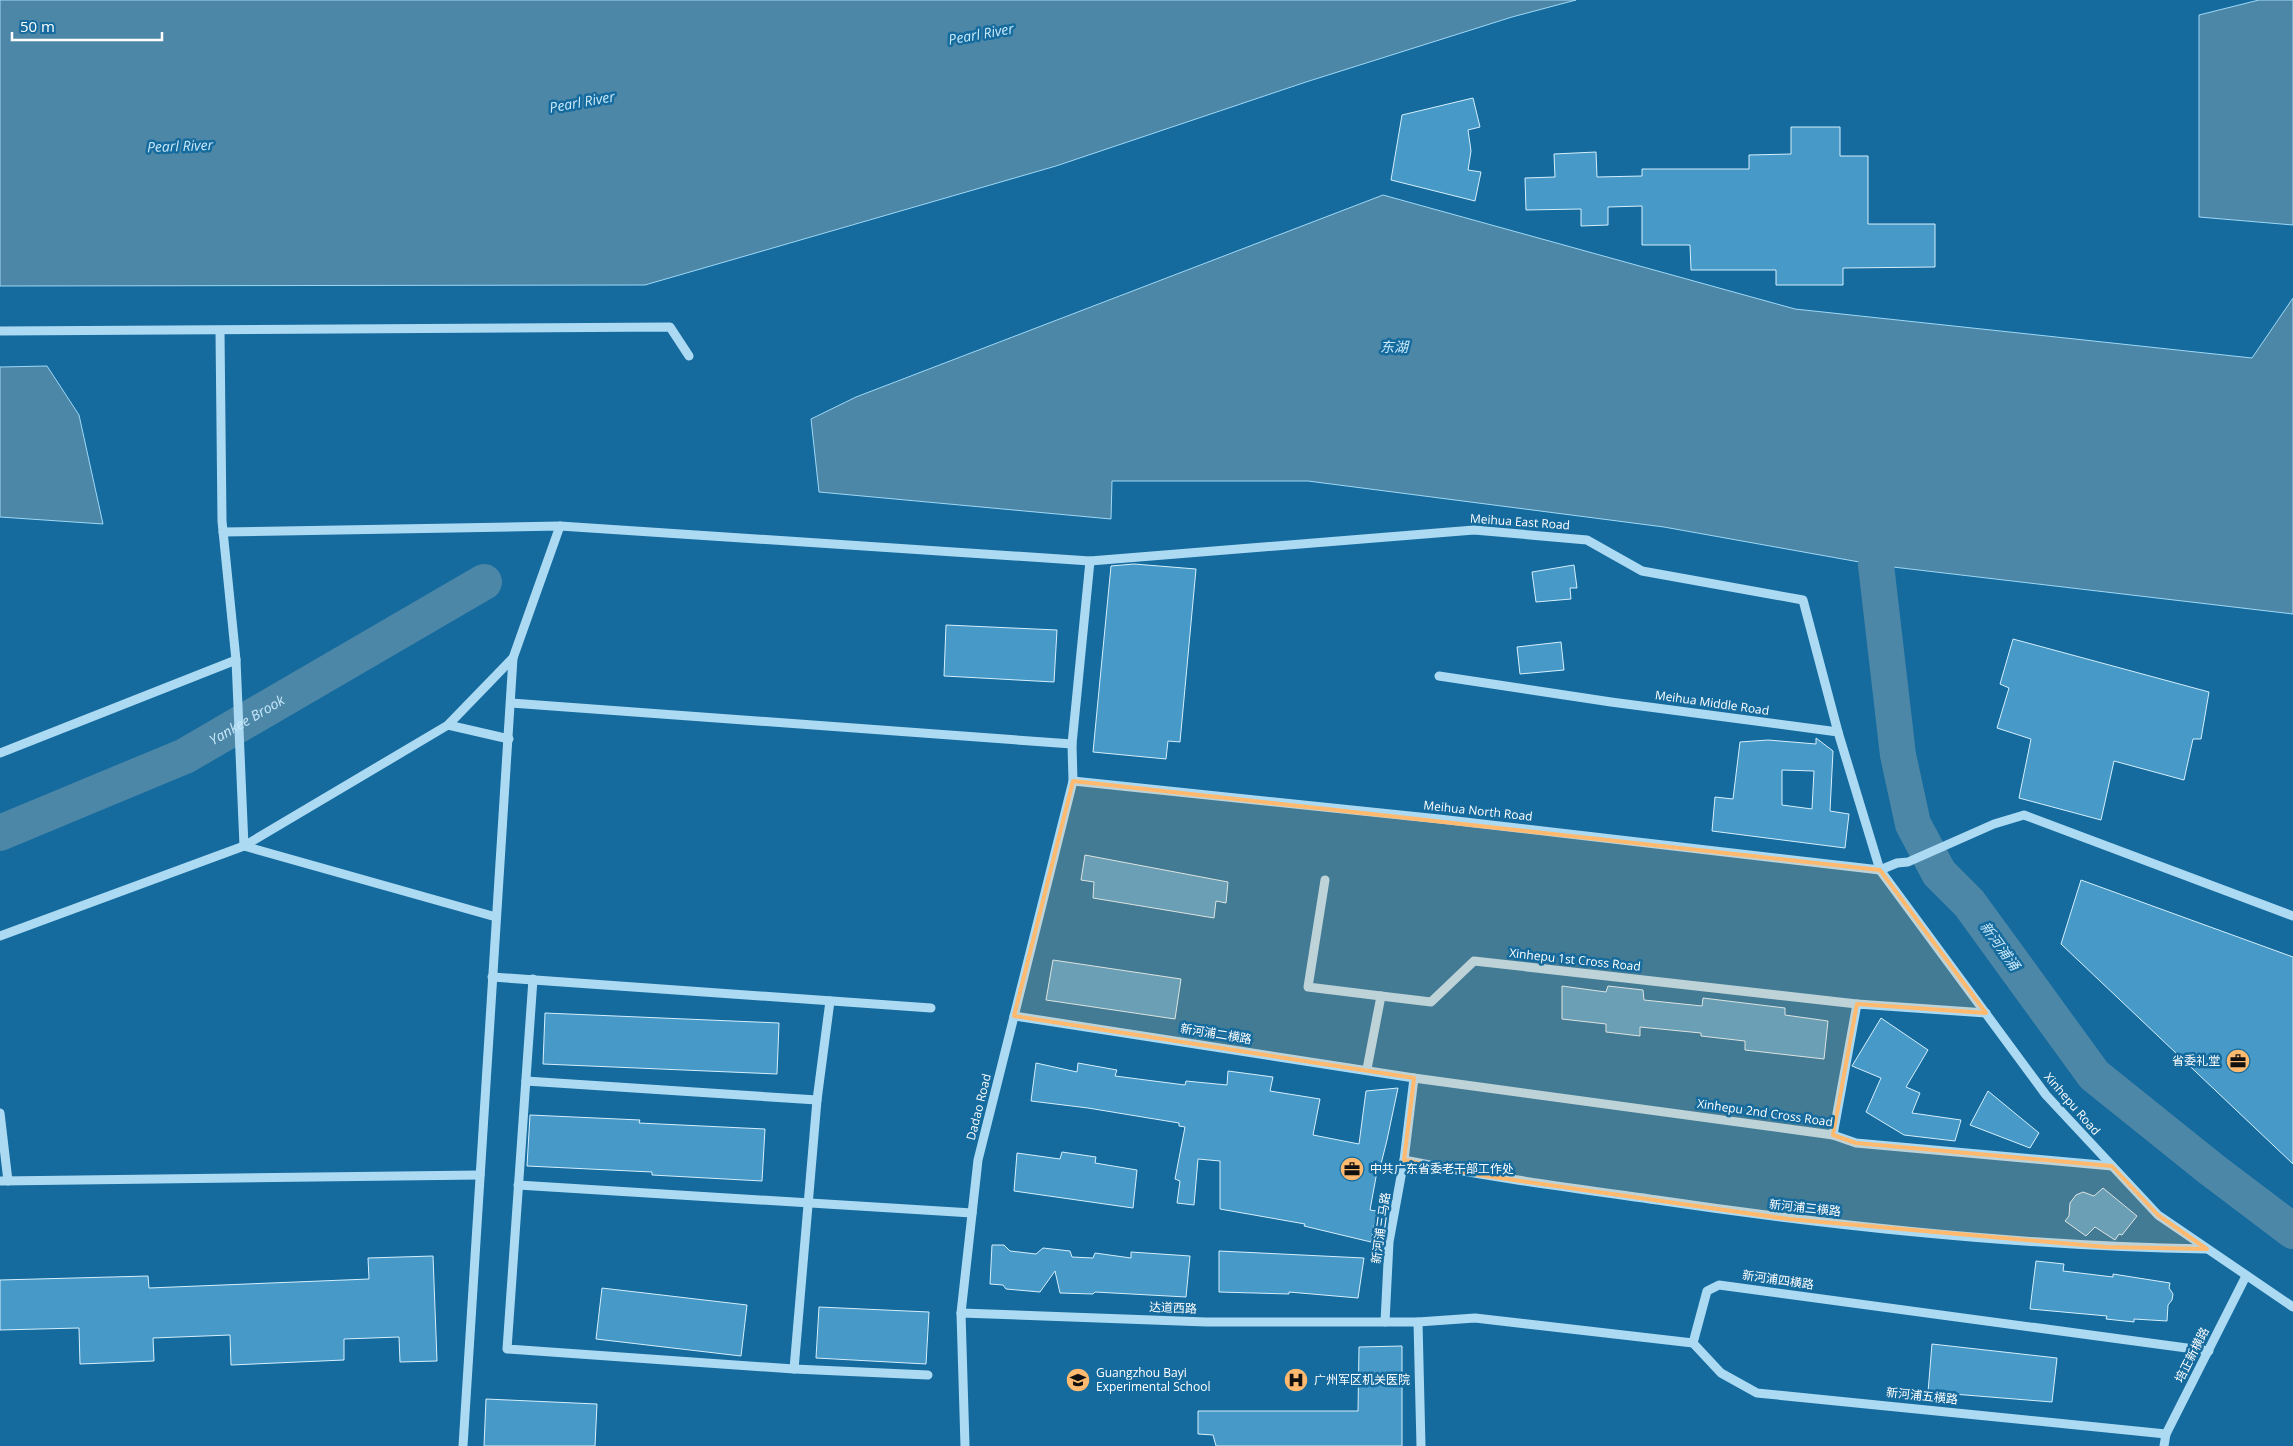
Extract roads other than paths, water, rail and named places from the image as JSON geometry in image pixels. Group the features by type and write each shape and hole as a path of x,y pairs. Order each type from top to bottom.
{"street":[{"path":"0,332 670,327 689,356"},
{"path":"220,330 223,532 236,660 244,846"},
{"path":"223,532 560,526 1090,561"},
{"path":"463,1446 513,658 560,526"},
{"name":"Meihua East Road","path":"1090,561 1474,530 1587,540 1642,571 1803,600 1838,732"},
{"name":"Dadao Road","path":"965,1446 961,1313 978,1160 1073,781 1072,744 1090,561"},
{"path":"0,936 244,846 448,725 513,658"},
{"path":"0,753 236,660"},
{"name":"Meihua Middle Road","path":"1439,676 1611,702 1838,732"},
{"path":"511,703 1072,744"},
{"path":"448,725 509,739"},
{"path":"1838,732 1880,870 1897,863 1908,862 1994,824 2024,815 2293,916"},
{"name":"Meihua North Road","path":"1073,781 1439,819 1880,870"},
{"path":"244,846 496,917"},
{"name":"Xinhepu Road","path":"1880,870 2046,1095 2158,1215 2293,1307"},
{"path":"1324,880 1308,987 1381,996 1367,1069"},
{"name":"Xinhepu 1st Cross Road","path":"1381,996 1431,1002 1474,961 1857,1004"},
{"path":"492,976 931,1008"},
{"path":"533,979 507,1349 794,1369 928,1375"},
{"path":"794,1369 817,1100 830,1001"},
{"path":"1833,1135 1857,1004 1986,1013"},
{"name":"新河浦二横路","path":"1014,1016 1367,1069 1414,1078"},
{"name":"Xinhepu 2nd Cross Road","path":"1414,1078 1833,1135 1856,1143 2112,1166"},
{"name":"新河浦三马路","path":"1385,1322 1389,1242 1404,1160 1414,1078"},
{"path":"526,1081 817,1100"},
{"path":"0,1113 4,1181 480,1175"},
{"name":"新河浦三横路","path":"1404,1160 1478,1175 1788,1219 2106,1247 2207,1249"},
{"path":"518,1185 972,1214"},
{"name":"培正新横路","path":"2164,1446 2166,1434 2246,1276"},
{"name":"新河浦四横路","path":"1693,1343 1707,1291 1719,1285 2209,1351"},
{"name":"达道西路","path":"961,1313 1206,1322 1385,1322"},
{"path":"1385,1322 1475,1318 1693,1343"},
{"path":"1418,1322 1421,1446"},
{"name":"新河浦五横路","path":"1693,1343 1721,1373 1757,1393 2166,1434"}],"water":[{"name":"Pearl River","path":"0,0 1576,0 1512,17 1306,82 1056,166 645,285 0,286"},
{"path":"2259,0 2293,0 2293,225 2199,217 2199,15"},
{"name":"东湖","path":"1383,195 1795,309 2252,358 2293,298 2293,614 1876,565 1664,527 1308,481 1112,481 1111,519 819,492 811,419 856,397"},
{"path":"47,366 79,415 103,524 0,517 0,367"}],"waterway":[{"name":"新河浦涌","path":"1876,565 1898,755 1913,824 1939,873 1969,903 2094,1075 2211,1169 2293,1231"},
{"name":"Yankee Brook","path":"0,833 185,756 484,582"}],"place":[{"name":"省委礼堂","path":"2238,1061"},
{"name":"中共广东省委老干部工作处","path":"1352,1169"},
{"name":"Guangzhou Bayi Experimental School","path":"1078,1380"},
{"name":"广州军区机关医院","path":"1296,1380"}]}
